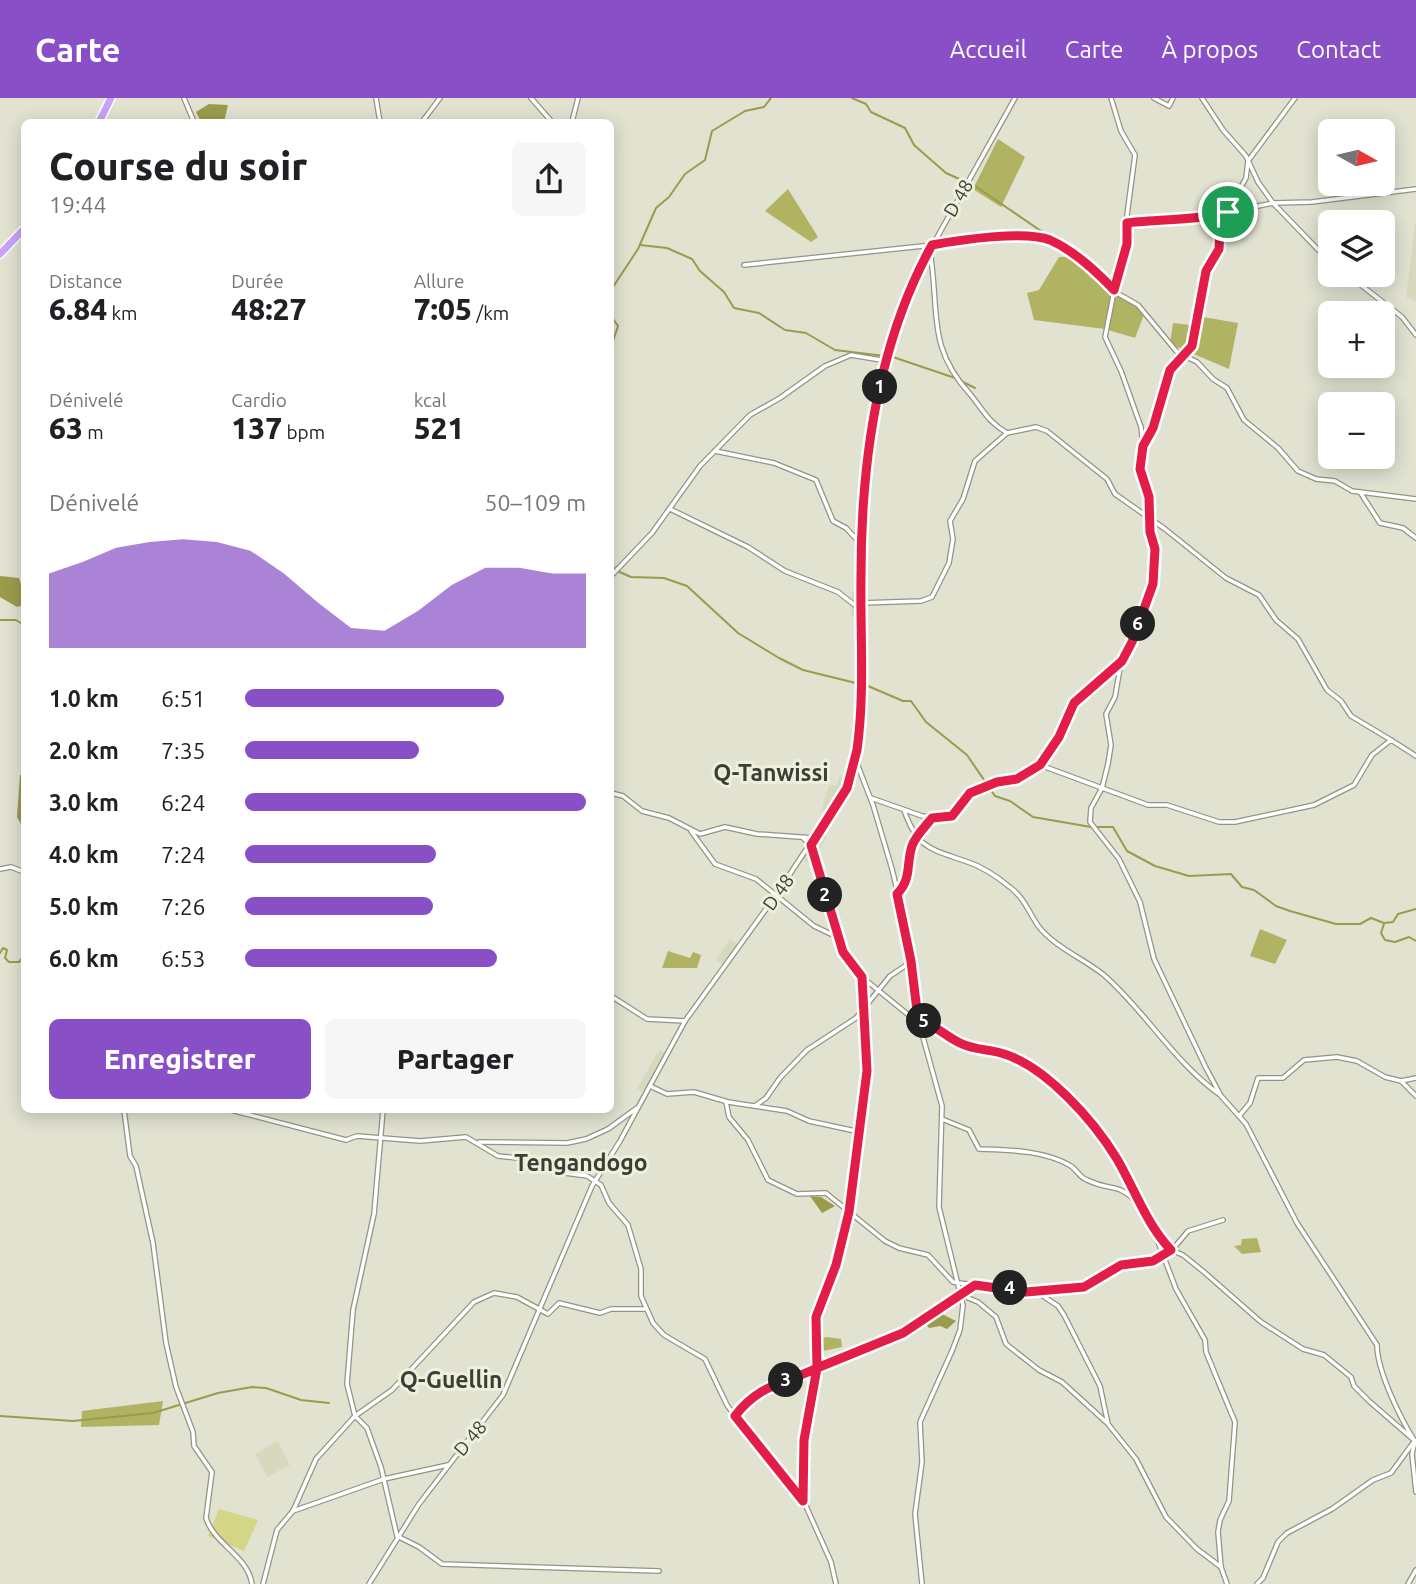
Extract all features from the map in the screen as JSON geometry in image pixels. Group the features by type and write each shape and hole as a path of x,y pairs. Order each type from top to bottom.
{"highway":[{"path":"100,119 111,98"},
{"path":"0,254 21,232"}],"street":[{"path":"184,98 193,119"},
{"path":"376,98 380,119"},
{"path":"424,119 440,98"},
{"path":"531,98 549,119"},
{"path":"573,119 578,98"},
{"name":"D 48","path":"369,1584 397,1536 503,1395 595,1181 685,1021 777,894 843,796 855,758 860,703 862,545 868,458 887,361 899,317 930,248 1015,98"},
{"path":"1111,98 1121,131 1135,155 1127,244 1105,337 1121,371 1140,427 1143,446 1140,469 1149,497 1149,518 1155,549 1153,584 1122,661 1115,697 1106,715 1111,745 1101,788 1091,808 1092,827 1119,859 1140,902 1154,959 1179,1017 1221,1096 1238,1116 1322,1265 1377,1345 1377,1353 1391,1391 1416,1441 1412,1454 1416,1492"},
{"path":"1154,98 1169,107 1173,98"},
{"path":"1202,98 1248,160 1258,182 1273,202 1318,249"},
{"path":"1143,446 1153,428 1170,370 1192,346 1206,271 1219,249 1220,230 1247,178 1248,160 1295,98"},
{"path":"1127,223 1197,216 1217,217 1273,202 1312,202 1416,189"},
{"path":"744,265 930,248 1017,236 1047,239 1090,265 1114,290 1149,315 1170,346 1197,362 1213,380 1227,388 1244,419 1278,448 1298,471 1360,492 1416,499"},
{"path":"930,248 937,290 935,324 944,356 959,385 970,394 986,418 1007,433"},
{"path":"1363,287 1402,317 1416,335"},
{"path":"614,573 670,509 700,466 750,415 780,398 825,366 851,355 887,361"},
{"path":"861,603 922,601 932,597 950,563 953,539 950,521 963,499 975,461 1007,433 1036,427 1047,431 1107,479 1115,494 1226,578 1259,595 1276,620 1298,639 1327,690 1341,701 1351,716 1416,756"},
{"path":"715,451 774,463 816,480 833,521 846,528 862,545"},
{"path":"1360,492 1380,523 1403,528 1416,538"},
{"path":"670,509 748,547 785,571 838,592 861,610"},
{"path":"869,797 932,818 952,816 970,793 997,782 1017,779 1040,765 1059,737 1074,703 1122,661"},
{"path":"1040,765 1147,805 1167,805 1219,822 1253,820 1314,805 1354,785 1372,755 1391,740"},
{"path":"855,758 897,894 911,961 918,1019 937,1082 943,1119 939,1207 951,1265 961,1295 960,1329 920,1422 918,1434 922,1462 915,1514 922,1584"},
{"path":"614,794 623,796 642,811 668,818 689,830 709,834 725,827 804,839 815,838"},
{"path":"904,810 916,837 932,851 968,862 1013,889 1026,902 1040,928 1105,976 1155,1026 1198,1080 1221,1096"},
{"path":"897,894 908,880 911,848 916,837 932,818"},
{"path":"689,830 715,864 756,879 814,926 839,938"},
{"path":"804,839 811,845 845,956 862,977 911,1017 929,1023 960,1043 979,1051 1002,1053 1036,1070 1098,1128 1144,1208 1175,1289 1205,1340 1206,1352 1234,1422 1230,1448 1229,1501 1220,1520 1218,1532 1221,1567 1227,1584"},
{"path":"0,869 11,867 21,871"},
{"path":"755,1106 766,1098 780,1078 807,1050 863,1010 878,989 911,961"},
{"path":"803,1501 804,1440 817,1368 816,1317 836,1265 849,1212 853,1162 867,1081 862,977"},
{"path":"614,998 647,1018 685,1021"},
{"path":"1238,1116 1250,1103 1258,1078 1283,1078 1304,1060 1337,1056 1401,1081 1416,1096"},
{"path":"1401,1081 1416,1078"},
{"path":"650,1086 667,1094 694,1092 726,1102 755,1106 860,1132"},
{"path":"726,1102 729,1117 748,1140 774,1185 797,1194 826,1193 899,1248 928,1255 953,1282 1036,1291 1084,1287 1121,1265 1153,1261 1171,1250 1188,1231 1223,1220"},
{"path":"477,1142 567,1143 586,1139 608,1129 639,1106"},
{"path":"124,1113 130,1156 136,1166 153,1243 166,1343 176,1387 193,1432 194,1446 212,1472 208,1523 229,1551 240,1559 252,1584"},
{"path":"242,1113 346,1140 357,1136 420,1141 466,1137 504,1158 518,1158 536,1169 587,1176 595,1181 628,1225 640,1269 641,1296 646,1309 664,1335 705,1360 735,1416 803,1501 831,1562 836,1584"},
{"path":"383,1113 374,1214 353,1310 348,1384 355,1416 367,1428 384,1479 397,1536 419,1546 442,1564 659,1571"},
{"path":"943,1119 969,1130 979,1149 999,1148 1050,1158 1072,1167 1088,1181 1121,1187 1144,1208"},
{"path":"1156,1236 1171,1250 1183,1255 1204,1272 1261,1322 1303,1349 1324,1355 1351,1377 1354,1386 1369,1401 1416,1441"},
{"path":"735,1416 747,1401 774,1382 795,1378 903,1333 975,1285"},
{"path":"1036,1291 1058,1306 1064,1315 1100,1386 1108,1424"},
{"path":"262,1584 277,1530 293,1511 316,1459 355,1416 392,1390 450,1327 486,1295 517,1297 551,1313 559,1303 593,1313 625,1308 646,1309"},
{"path":"961,1295 978,1302 996,1317 1006,1345 1039,1370 1062,1382 1108,1424 1136,1459 1166,1517 1197,1549 1221,1567"},
{"path":"1257,1584 1263,1578 1278,1542 1287,1533 1332,1509 1373,1480 1391,1473 1416,1441"},
{"path":"293,1511 384,1479 448,1465"},
{"path":"1408,1584 1416,1570"}],"shaded area":[{"path":"209,104 228,105 225,119 200,119 196,112"},
{"path":"1416,224 1416,301 1406,297"},
{"path":"0,576 19,578 21,606 17,607 0,597"},
{"path":"852,591 868,594 868,602 861,603 861,616 851,616"},
{"path":"20,775 21,775 21,824 17,817"},
{"path":"840,775 850,778 847,788 824,825 820,823 824,800 829,785 837,786"},
{"path":"820,831 827,836 811,865 801,859"},
{"path":"730,939 739,945 724,966 716,960"},
{"path":"659,1050 667,1054 646,1093 637,1089"},
{"path":"810,1196 821,1197 835,1206 822,1213"},
{"path":"942,1314 956,1321 947,1329 940,1326 929,1328 925,1323"},
{"path":"278,1441 290,1465 267,1477 255,1454"}],"green space":[{"path":"998,139 1025,157 1001,207 973,189"},
{"path":"788,189 818,237 811,242 765,211"},
{"path":"1076,256 1145,312 1135,338 1105,329 1034,320 1027,293 1039,290 1059,257"},
{"path":"1203,317 1238,323 1229,369 1170,344 1173,323 1200,326"},
{"path":"1260,929 1287,940 1275,964 1250,956"},
{"path":"668,951 690,958 693,952 701,955 697,968 662,968"},
{"path":"1257,1238 1261,1252 1242,1254 1234,1246 1241,1245 1242,1239"},
{"path":"822,1338 841,1339 842,1347 823,1351"},
{"path":"163,1401 159,1425 81,1427 82,1411"},
{"path":"219,1509 258,1520 244,1551 208,1536"}],"waterway":[{"path":"614,285 638,249 656,208 669,197 685,174 705,160 712,131 745,111 764,107 771,98"},
{"path":"852,98 866,104 871,112 905,128 914,145 946,173 975,186 1063,246"},
{"path":"640,245 667,248 692,259 700,271 724,292 734,308 759,313 785,330 806,333 835,350 893,357 955,378"},
{"path":"614,320 618,326 614,338"},
{"path":"963,382 975,388"},
{"path":"614,568 631,577 664,578 687,586 738,633 803,670 868,686 903,701 911,701 926,722 967,755 995,796 1010,801 1033,817 1091,827"},
{"path":"0,620 16,620 21,623"},
{"path":"1096,827 1113,827 1127,851 1155,866 1189,876 1231,874 1242,887 1254,890 1276,906 1336,924 1360,924 1371,918 1384,923 1393,922 1398,914 1416,909"},
{"path":"1384,924 1381,933 1385,940 1395,942 1409,937 1416,941"},
{"path":"0,953 3,948 7,950 5,958 9,962 21,960"},
{"path":"0,1416 73,1421 153,1413 218,1393 252,1387 266,1388 301,1400 329,1403"}],"district":[{"name":"Q-Tanwissi","path":"771,772"},
{"name":"Tengandogo","path":"581,1162"},
{"name":"Q-Guellin","path":"451,1379"}],"route":[{"path":"1228,212 1217,217 1197,216 1127,223 1127,244 1114,290 1090,265 1047,239 1017,236 932,245 896,326 875,411 866,471 857,750 847,788 811,845 843,952 862,977 867,1081 853,1162 849,1212 836,1265 816,1317 817,1368 795,1378 774,1382 747,1401 735,1416 803,1501 804,1440 817,1368 846,1359 903,1333 975,1285 1001,1286 1026,1292 1084,1287 1121,1265 1153,1261 1171,1250 1156,1236 1124,1171 1098,1128 1076,1105 1036,1070 1002,1053 979,1051 960,1043 918,1019 904,919 897,894 908,880 911,848 916,837 932,818 952,816 970,793 997,782 1017,779 1040,765 1059,737 1074,703 1098,679 1122,661 1132,642 1142,608 1153,584 1152,566 1155,558 1150,532 1149,497 1140,469 1141,453 1153,428 1170,370 1192,346 1206,271 1219,249 1222,238 1220,230 1228,212"}]}
